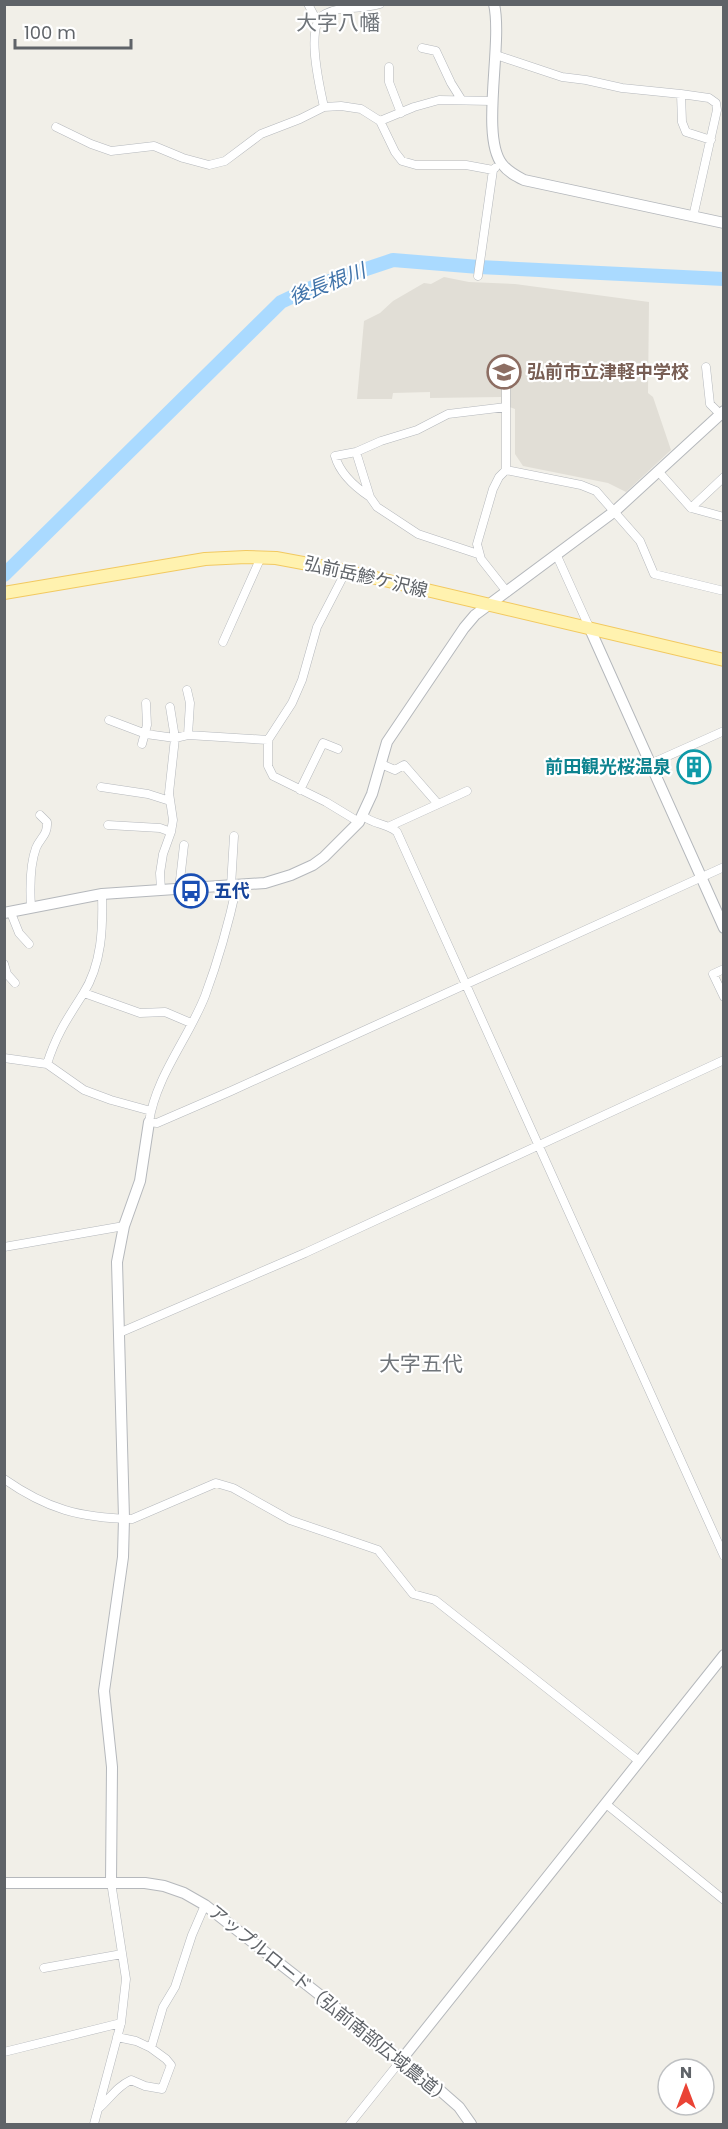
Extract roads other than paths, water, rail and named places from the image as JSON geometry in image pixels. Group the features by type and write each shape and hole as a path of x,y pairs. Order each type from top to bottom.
{"main road":[{"name":"弘前岳鰺ケ沢線","path":"11,592 185,562 231,557 261,557 306,562 723,660"}],"street":[{"path":"308,4 317,21"},
{"path":"324,107 318,78 315,30 317,21 324,14 339,10 371,8 380,4"},
{"path":"478,276 482,240 496,166 492,101 498,26 494,4"},
{"path":"422,48 436,51 461,99"},
{"path":"496,55 561,77 622,88 709,98 716,103 717,110 711,140 693,217"},
{"path":"389,67 389,82 401,112"},
{"path":"681,94 682,122 686,132 711,140"},
{"path":"380,121 426,103 461,99 492,101"},
{"path":"56,128 111,151 154,146 208,165 225,161 261,134 324,107 341,106 361,109 380,121 402,161 416,165 496,166 525,180 723,223"},
{"path":"29,944 19,933 8,913 102,894 278,880 313,865 324,857 361,818 372,794 387,742 418,694 475,615 615,511 722,412 710,404 706,367"},
{"path":"506,385 506,470 499,477 493,489 477,544 478,554 507,592"},
{"path":"370,497 357,488 338,467 335,456 356,452 381,441 417,430 448,414 506,406"},
{"path":"356,452 370,497 377,507 418,534 478,554"},
{"path":"506,470 596,491 640,541 654,574 723,591"},
{"path":"658,471 691,508 723,517"},
{"path":"691,508 723,477"},
{"path":"557,556 723,928"},
{"path":"223,642 261,557"},
{"path":"346,571 317,627 302,680 292,703 268,740 268,766 273,776 300,790 361,818 390,826 397,832 723,1556"},
{"path":"187,690 190,703 188,735"},
{"path":"142,744 146,734 146,703"},
{"path":"161,890 162,854 173,820 169,793 175,738 172,731 170,707"},
{"path":"109,720 146,734 175,738 188,735 268,740"},
{"path":"650,764 723,731"},
{"path":"300,790 323,743 338,749"},
{"path":"381,764 395,770 404,765 438,804"},
{"path":"101,787 148,794 170,801"},
{"path":"390,826 467,791"},
{"path":"31,908 30,890 36,848 48,828 47,822 40,815"},
{"path":"108,825 160,828 171,832"},
{"path":"93,2124 121,2023 126,1979 111,1882 112,1767 104,1690 123,1557 117,1262 124,1226 140,1181 151,1111 162,1080 204,997 230,918 234,885 234,836"},
{"path":"179,889 184,845"},
{"path":"149,1122 157,1123 723,867"},
{"path":"47,1064 53,1044 84,993 96,964 102,935 102,894"},
{"path":"4,964 7,974 15,983"},
{"path":"723,969 713,974 723,998"},
{"path":"84,993 140,1013 165,1012 191,1023"},
{"path":"4,1058 47,1064 84,1090 151,1111"},
{"path":"119,1333 305,1252 723,1060"},
{"path":"4,1247 124,1226"},
{"path":"4,1479 29,1496 61,1510 100,1518 132,1519 216,1483 233,1488 290,1520 378,1550 413,1594 435,1600 639,1761"},
{"path":"350,2124 723,1655"},
{"path":"606,1804 723,1900"},
{"name":"アップルロード（弘前南部広域農道）","path":"4,1883 111,1882 164,1886 184,1893 205,1905 402,2059 459,2108 471,2124"},
{"path":"151,2048 163,2007 175,1987 192,1935 205,1905"},
{"path":"44,1968 122,1954"},
{"path":"4,2052 121,2023"},
{"path":"98,2109 109,2100 118,2086 131,2080 145,2086 162,2089 171,2065 151,2048 136,2041 117,2037"}],"waterway":[{"name":"後長根川","path":"4,575 281,302 315,286 393,260 479,267 724,279"}],"place":[{"name":"弘前市立津軽中学校","path":"504,372"},
{"name":"前田観光桜温泉","path":"694,767"},
{"name":"五代","path":"191,891"}],"district":[{"name":"大字八幡","path":"338,23"},
{"name":"大字五代","path":"421,1364"}]}
